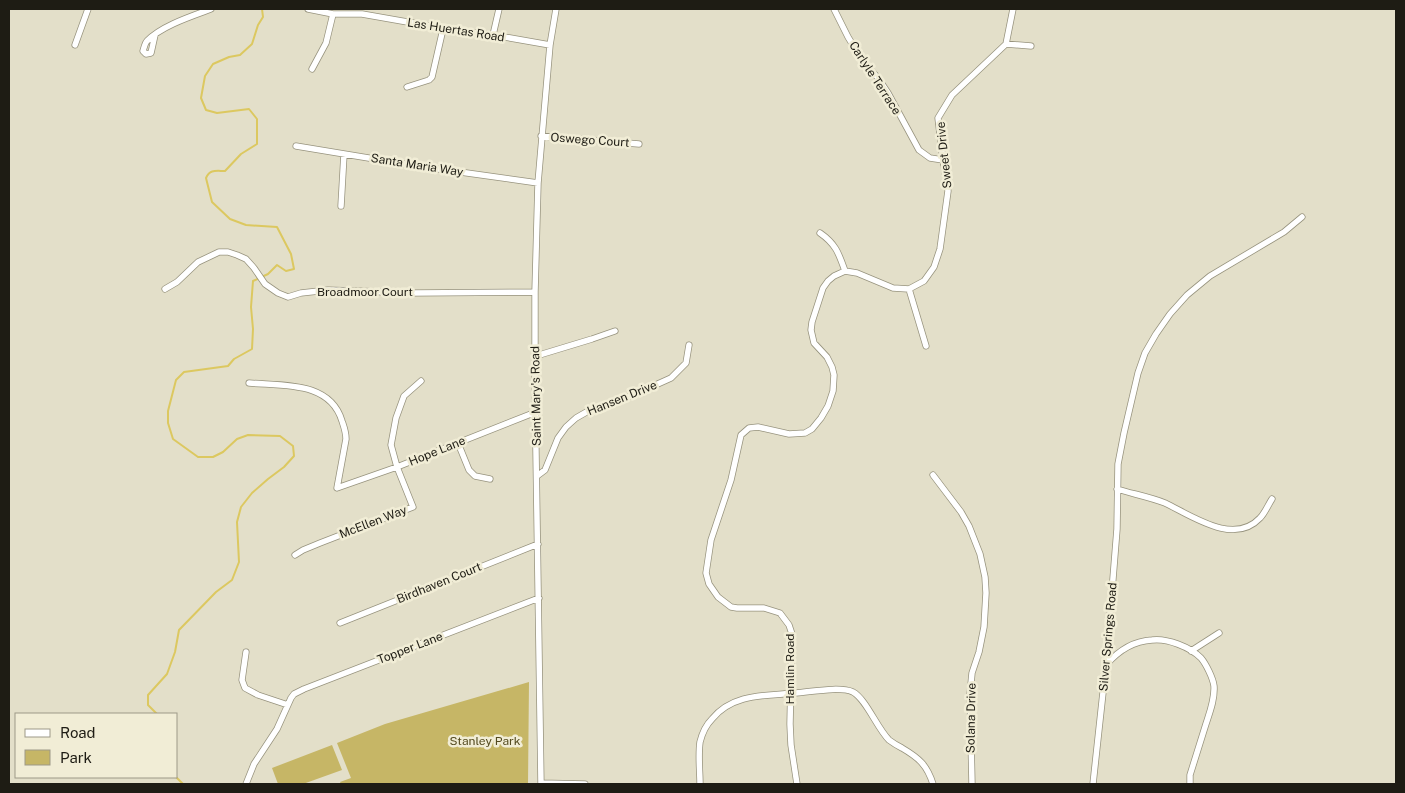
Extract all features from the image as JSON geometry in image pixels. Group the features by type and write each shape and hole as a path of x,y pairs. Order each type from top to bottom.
{"street":[{"path":"75,45 88,9"},
{"path":"155,35 168,26 211,9"},
{"name":"Las Huertas Road","path":"308,9 333,14 362,11 443,28 550,45"},
{"path":"493,35 499,9"},
{"name":"Saint Mary's Road","path":"541,784 535,292 541,136 550,45 556,9"},
{"name":"Carlyle Terrace","path":"834,9 862,60 883,85 920,150 930,158 943,160"},
{"path":"1012,9 1006,44 1031,46"},
{"path":"312,68 326,43 333,14"},
{"path":"407,86 432,77 443,28"},
{"name":"Sweet Drive","path":"909,289 924,281 934,267 940,249 948,190 938,118 952,94 1006,44"},
{"name":"Oswego Court","path":"541,136 639,144"},
{"name":"Santa Maria Way","path":"296,146 538,183"},
{"path":"342,206 344,154"},
{"name":"Silver Springs Road","path":"1093,784 1118,529 1118,464 1138,373 1145,353 1170,314 1187,295 1210,276 1284,232 1302,217"},
{"path":"820,233 836,247 845,271 857,273 893,288 909,289 926,346"},
{"name":"Broadmoor Court","path":"165,290 177,282 198,262 219,252 228,252 246,260 266,284 278,294 288,296 328,290 413,293 535,292"},
{"name":"Hamlin Road","path":"797,784 791,745 792,634 789,625 780,613 764,608 737,608 725,603 714,593 706,573 711,540 731,480 741,435 749,428 758,427 789,434 805,434 812,429 828,406 833,390 834,375 827,357 814,343 811,330 812,322 823,288 828,281 845,271"},
{"path":"536,356 592,340 615,331"},
{"name":"Hansen Drive","path":"537,476 544,470 558,438 576,418 590,410 631,396 670,378 686,363 689,345"},
{"path":"397,467 391,445 396,418 404,396 421,381"},
{"name":"Hope Lane","path":"250,383 305,387 317,391 334,404 340,414 346,432 337,488 397,467 536,412"},
{"path":"458,443 469,470 475,476 490,479"},
{"name":"McEllen Way","path":"295,555 320,543 413,507 397,467"},
{"name":"Solana Drive","path":"934,475 969,526 980,554 985,577 984,627 972,673 970,694 972,784"},
{"path":"1117,489 1162,502 1216,528 1227,530 1238,530 1253,524 1260,518 1272,499"},
{"name":"Birdhaven Court","path":"340,623 538,544"},
{"name":"Topper Lane","path":"246,784 250,771 277,729 294,694 304,688 539,598"},
{"path":"1191,651 1219,633"},
{"path":"1106,666 1114,656 1124,649 1137,643 1152,640 1166,640 1179,644 1201,658 1214,684 1214,699 1190,775 1190,784"},
{"path":"246,652 242,680 245,688 258,695 288,705"},
{"path":"700,784 700,741 707,724 726,705 739,699 754,696 834,690 852,691 858,696 880,730 891,742 922,762 927,768 933,784"},
{"path":"541,784 585,784"}],"green space":[{"name":"Stanley Park","path":"529,682 528,784 341,784 340,782 351,778 337,743 385,724"},
{"path":"332,745 342,770 303,784 278,784 272,768"}],"waterway":[{"path":"156,713 148,705 148,695 167,674 175,652 179,630 216,592 232,580 239,562 237,522 241,507 252,493 284,467 294,456 293,446 280,436 248,435 237,439 223,452 213,457 198,457 173,439 168,423 168,411 176,380 184,372 228,366 234,359 252,349 251,307 253,281 268,274 277,265 286,271 294,269 291,254 277,227 246,225 230,219 212,202 206,178 211,172 225,171 241,154 257,144 257,119 249,109 217,113 206,110 201,98 205,76 213,64 229,57 240,55 252,44 258,25 263,17 262,9"},
{"path":"177,778 183,784"}]}
